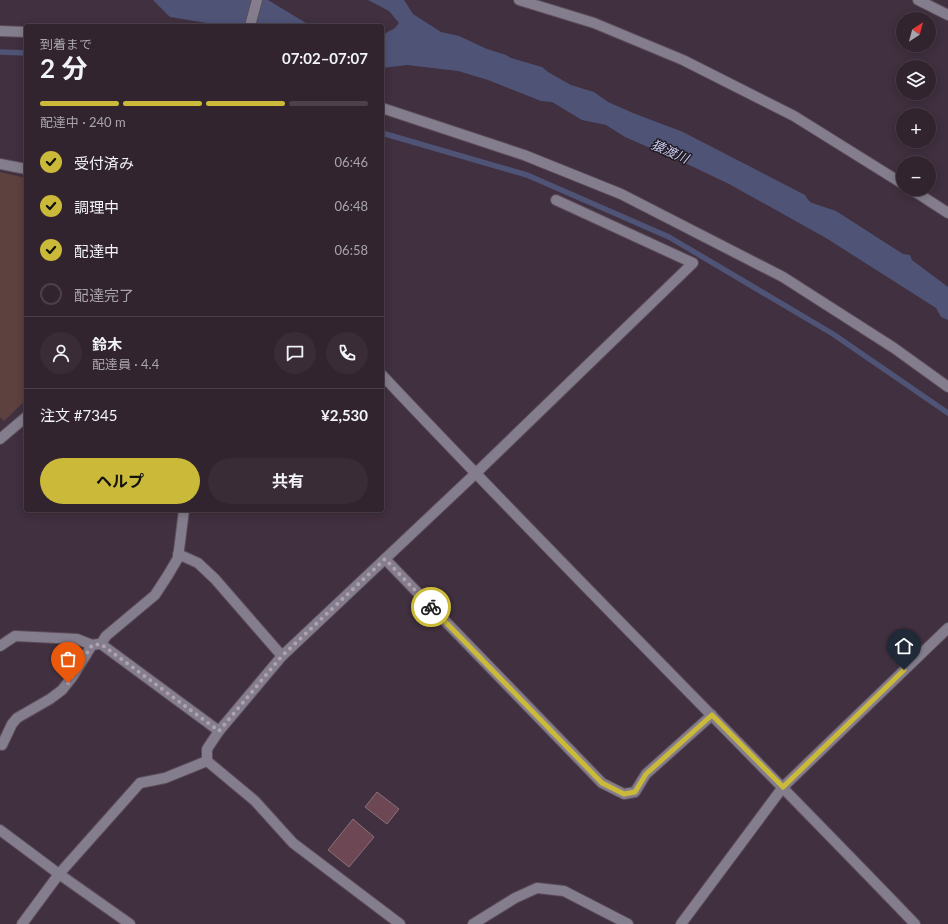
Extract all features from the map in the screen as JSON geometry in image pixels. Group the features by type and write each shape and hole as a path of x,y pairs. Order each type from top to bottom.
{"street":[{"path":"251,24 257,0"},
{"path":"518,0 594,23 684,60 794,116 896,180"},
{"path":"918,0 948,15"},
{"path":"0,31 24,32"},
{"path":"384,109 524,155 621,194 783,277 894,348 948,387"},
{"path":"0,164 24,169"},
{"path":"922,196 948,213"},
{"path":"207,761 207,749 219,731 282,656 475,474 693,263 556,200"},
{"path":"384,377 475,474 783,787 915,924"},
{"path":"0,440 24,419"},
{"path":"2,746 12,724 17,718 50,699 62,690 97,644 155,595 178,558 184,512"},
{"path":"178,554 198,563 215,579 282,656"},
{"path":"385,559 602,783 624,794 635,792 646,774 712,715"},
{"path":"682,924 783,787 948,628"},
{"path":"0,646 14,636 77,639 97,644 219,731"},
{"path":"22,924 59,874 140,783 165,778 207,761"},
{"path":"207,761 255,801 293,843 400,924"},
{"path":"0,830 130,924"},
{"path":"473,924 515,898 537,888 564,891 628,924"}],"shaded area":[{"path":"0,172 24,178 24,402 4,421 0,417"}],"water":[{"path":"153,0 268,0 308,24 213,24 170,17"},
{"name":"猿渡川","path":"368,0 404,0 413,14 441,32 459,36 511,58 542,67 571,85 594,92 608,102 683,132 805,195 812,203 836,211 903,254 910,255 912,260 948,287 948,320 941,317 936,308 826,238 729,184 625,137 606,125 582,120 552,102 541,101 488,80 458,71 407,65 384,68 384,34 395,28 399,23 389,11"}],"building":[{"path":"377,792 399,809 387,824 365,807"},
{"path":"353,819 374,837 349,867 328,850"}],"waterway":[{"path":"0,52 24,53"},
{"path":"384,134 527,175 669,237 833,334 948,413"}],"way so far":[{"path":"68,683 92,645 101,644 219,731 282,656 385,559 431,607"}],"route":[{"path":"431,607 602,783 624,794 635,792 646,774 712,715 783,787 904,670"}]}
